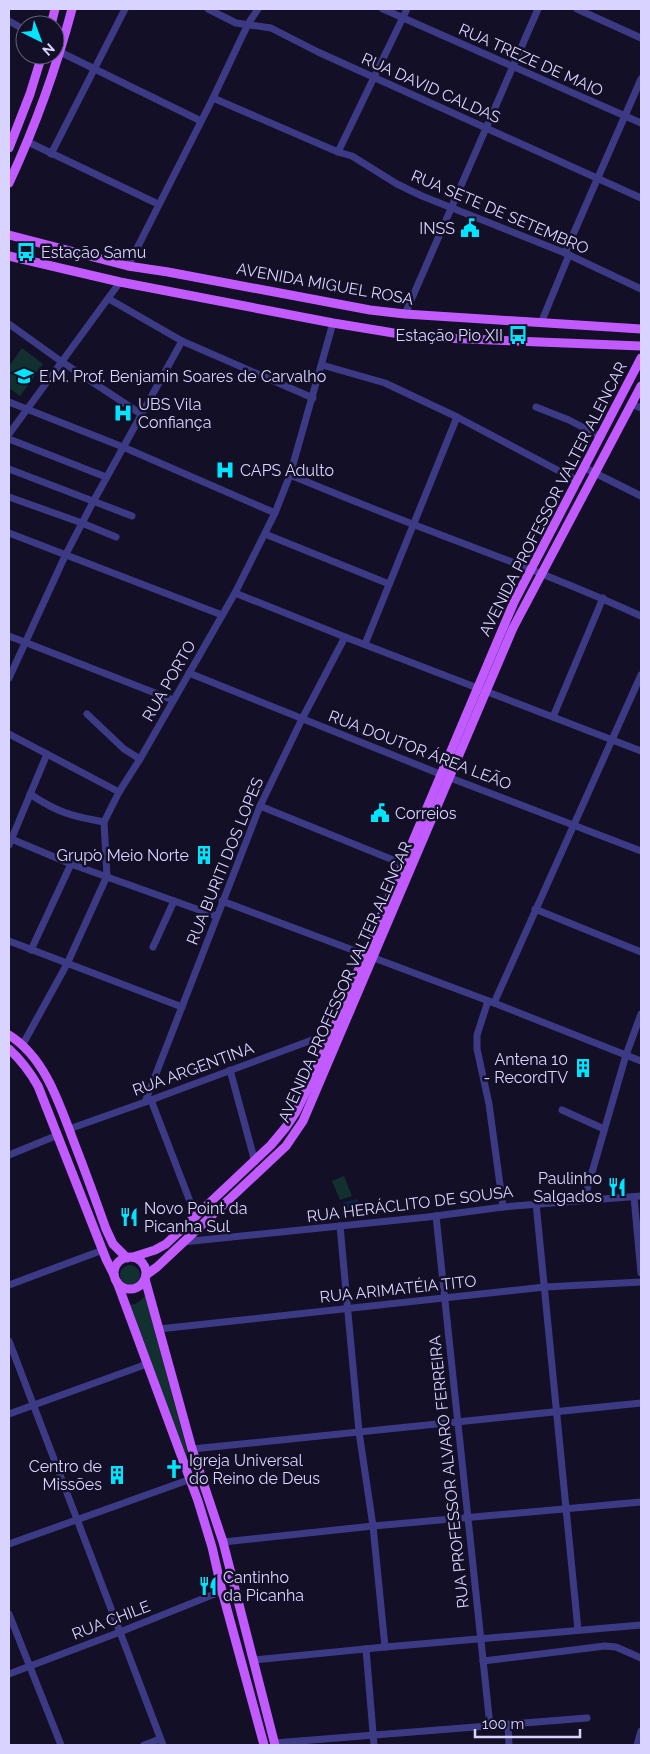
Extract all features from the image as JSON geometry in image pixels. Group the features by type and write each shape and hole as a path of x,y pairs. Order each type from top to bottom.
{"main road":[{"path":"65,34 72,9"},
{"path":"9,148 39,65"},
{"path":"9,183 28,142 55,65"},
{"name":"AVENIDA MIGUEL ROSA","path":"9,235 128,266 370,310 405,314 641,329"},
{"path":"9,256 120,282 333,323 418,337 641,346"},
{"name":"AVENIDA PROFESSOR VALTER ALENCAR","path":"146,1277 286,1146 295,1135 311,1104 364,955 514,602 641,358"},
{"name":"AVENIDA PROFESSOR VALTER ALENCAR","path":"341,1021 374,959 513,628 641,386"},
{"path":"9,1035 22,1044 37,1061 48,1080 113,1244 130,1258 142,1262 146,1270 146,1277 159,1329 192,1449 223,1542 274,1744"},
{"name":"AVENIDA PROFESSOR VALTER ALENCAR","path":"130,1258 155,1250 166,1244 255,1162 286,1127 296,1112 333,1041"},
{"path":"9,1049 29,1070 38,1086 115,1278 190,1478 212,1547 222,1591 264,1745"},
{"path":"130,1258 116,1266 115,1278 124,1288 134,1289 146,1277"}],"street":[{"path":"51,154 125,9"},
{"name":"RUA DAVID CALDAS","path":"208,9 236,23 271,28 318,52 641,198"},
{"path":"128,266 213,98 248,24 258,9"},
{"name":"RUA TREZE DE MAIO","path":"383,9 641,122"},
{"path":"338,152 407,9"},
{"path":"405,314 538,9"},
{"path":"577,9 641,38"},
{"path":"65,54 201,121"},
{"path":"541,323 597,179 641,79"},
{"name":"RUA SETE DE SETEMBRO","path":"213,98 359,160 397,184 422,196 567,254 641,289"},
{"path":"28,142 158,204"},
{"path":"9,434 120,282"},
{"path":"109,299 182,340 313,398"},
{"name":"RUA PORTO","path":"22,1044 67,964 107,876 104,822 119,792 140,759 235,593 275,514 290,475 333,323"},
{"path":"9,324 62,362 141,414"},
{"path":"9,678 65,556 106,477 182,340"},
{"path":"322,365 385,383 457,417 578,481"},
{"path":"9,402 123,447 275,514"},
{"path":"632,404 641,408"},
{"path":"536,407 569,420 601,437"},
{"path":"364,644 457,417"},
{"path":"9,439 106,477"},
{"path":"585,468 641,496"},
{"path":"9,469 132,516"},
{"path":"290,475 541,573 641,616"},
{"path":"9,497 116,537"},
{"path":"9,533 222,615"},
{"path":"265,534 389,584"},
{"path":"235,593 641,751"},
{"path":"553,717 602,598"},
{"path":"9,636 173,700"},
{"name":"RUA BURITI DOS LOPES","path":"148,1101 216,916 260,806 302,719 345,637"},
{"name":"RUA DOUTOR ÁREA LEÃO","path":"189,673 450,778 641,851"},
{"path":"503,1206 489,1104 477,1049 477,1035 641,675"},
{"path":"87,714 124,749 140,759"},
{"path":"9,734 119,792"},
{"path":"47,754 10,841 216,916"},
{"path":"30,794 60,812 104,822"},
{"path":"260,806 402,864"},
{"path":"31,950 71,864"},
{"path":"153,947 174,901"},
{"path":"222,901 491,1002 641,1061"},
{"path":"535,908 641,952"},
{"path":"9,941 182,1007"},
{"path":"584,1200 626,1055 641,1014"},
{"name":"RUA ARGENTINA","path":"69,1129 312,1040 333,1041"},
{"path":"230,1070 255,1162"},
{"path":"148,1101 196,1217"},
{"path":"562,1110 604,1129"},
{"path":"9,1155 58,1135"},
{"path":"638,1196 641,1273"},
{"name":"RUA HERÁCLITO DE SOUSA","path":"182,1242 436,1216 503,1206 638,1196"},
{"path":"536,1203 578,1630"},
{"name":"RUA PROFESSOR ALVARO FERREIRA","path":"436,1216 490,1726"},
{"path":"340,1226 359,1432 373,1526 384,1647"},
{"path":"9,1285 103,1250"},
{"name":"RUA ARIMATÉIA TITO","path":"159,1329 545,1287 641,1282"},
{"path":"9,1341 162,1742 144,1745"},
{"path":"9,1414 147,1364"},
{"path":"192,1449 641,1404"},
{"path":"9,1544 190,1478"},
{"path":"223,1542 373,1526 641,1502"},
{"name":"RUA CHILE","path":"9,1674 222,1591"},
{"path":"9,1614 61,1745"},
{"path":"253,1660 641,1625"},
{"path":"483,1661 605,1646 616,1647 641,1658"},
{"path":"366,1649 374,1745"},
{"path":"274,1744 587,1718"},
{"path":"508,1724 509,1745"},
{"path":"637,1745 641,1734"}],"green space":[{"path":"22,348 43,364 20,396 9,388 9,366"},
{"path":"344,1176 352,1196 340,1200 332,1181"},
{"path":"130,1265 137,1268 140,1275 137,1282 130,1285 123,1282 120,1275 123,1268"},
{"path":"145,1296 187,1450 187,1461 128,1305 137,1303"}],"water":[{"path":"358,1199 359,1206 344,1208 343,1202"}],"place":[{"name":"INSS","path":"470,228"},
{"name":"Estação Samu","path":"26,252"},
{"name":"Estação Pio XII","path":"518,335"},
{"name":"E.M. Prof. Benjamin Soares de Carvalho","path":"24,376"},
{"name":"UBS Vila Confiança","path":"123,413"},
{"name":"CAPS Adulto","path":"225,470"},
{"name":"Correios","path":"380,813"},
{"name":"Gruṕo Meio Norte","path":"204,855"},
{"name":"Antena 10 - RecordTV","path":"583,1068"},
{"name":"Paulinho Salgados","path":"617,1187"},
{"name":"Novo Point da Picanha Sul","path":"129,1217"},
{"name":"Igreja Universal do Reino de Deus","path":"174,1469"},
{"name":"Centro de Missões","path":"117,1475"},
{"name":"Cantinho da Picanha","path":"208,1586"}]}
